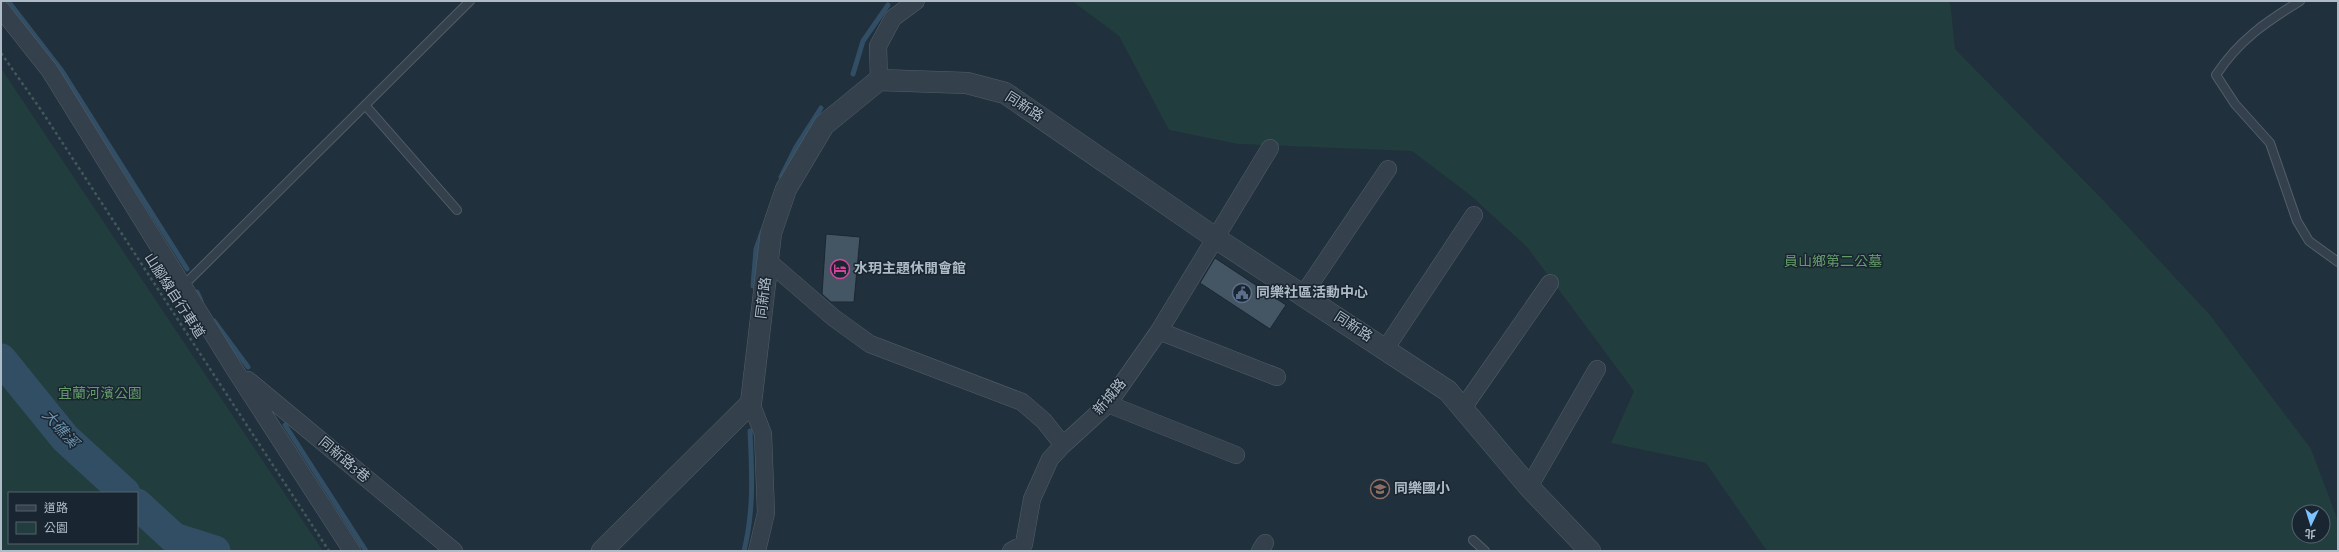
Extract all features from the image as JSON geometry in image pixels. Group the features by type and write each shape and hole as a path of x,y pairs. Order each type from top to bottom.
{"street":[{"path":"879,80 878,46 893,18 916,1"},
{"path":"1,9 50,71 184,285 235,370 352,551"},
{"name":"同新路","path":"751,403 771,233 786,188 824,125 879,80 967,83 1005,93 1214,238 1386,348 1448,391 1529,487 1590,551"},
{"name":"新城路","path":"1011,551 1024,544 1032,499 1050,459 1063,445 1108,404 1159,331 1214,238 1270,148"},
{"path":"1303,294 1388,169"},
{"path":"1386,348 1474,216"},
{"path":"768,261 834,318 870,344 1022,402 1044,421 1063,445"},
{"path":"1463,408 1550,283"},
{"path":"1159,331 1277,377"},
{"path":"1529,487 1597,369"},
{"name":"同新路3巷","path":"235,370 454,551"},
{"path":"602,551 751,403 763,434 766,513 757,551"},
{"path":"1108,404 1236,455"}],"lane":[{"path":"184,285 470,1"},
{"path":"2300,1 2261,25 2226,59 2216,75 2235,104 2270,143 2297,221 2309,241 2338,262"},
{"path":"365,105 457,210"},
{"path":"1473,540 1485,551"}],"path":[{"name":"山腳線自行車道","path":"1,53 41,110 329,551"}],"green space":[{"name":"員山鄉第二公墓","path":"1072,1 1950,1 1955,49 2102,199 2210,315 2311,449 2338,521 2338,551 1767,551 1706,463 1611,443 1634,391 1527,247 1470,195 1412,151 1238,144 1169,130 1119,36"},
{"name":"宜蘭河濱公園","path":"1,68 323,551 1,551"}],"building":[{"name":"水玥主題休閒會館","path":"826,234 860,237 854,302 831,302 822,294"},
{"name":"同樂社區活動中心","path":"1215,258 1286,305 1270,329 1200,283"}],"waterway":[{"path":"8,1 62,71 187,269"},
{"path":"853,74 863,41 888,5"},
{"path":"781,177 796,147 821,108"},
{"path":"753,286 756,249 762,232"},
{"path":"197,292 201,301"},
{"path":"214,321 248,367"},
{"name":"大礁溪","path":"1,359 65,438 124,492"},
{"path":"285,425 366,551"},
{"path":"744,551 751,506 752,476 750,431"},
{"name":"大礁溪","path":"138,505 174,538 215,551"}],"place":[{"name":"水玥主題休閒會館","path":"840,269"},
{"name":"同樂社區活動中心","path":"1242,293"},
{"name":"同樂國小","path":"1380,489"}]}
